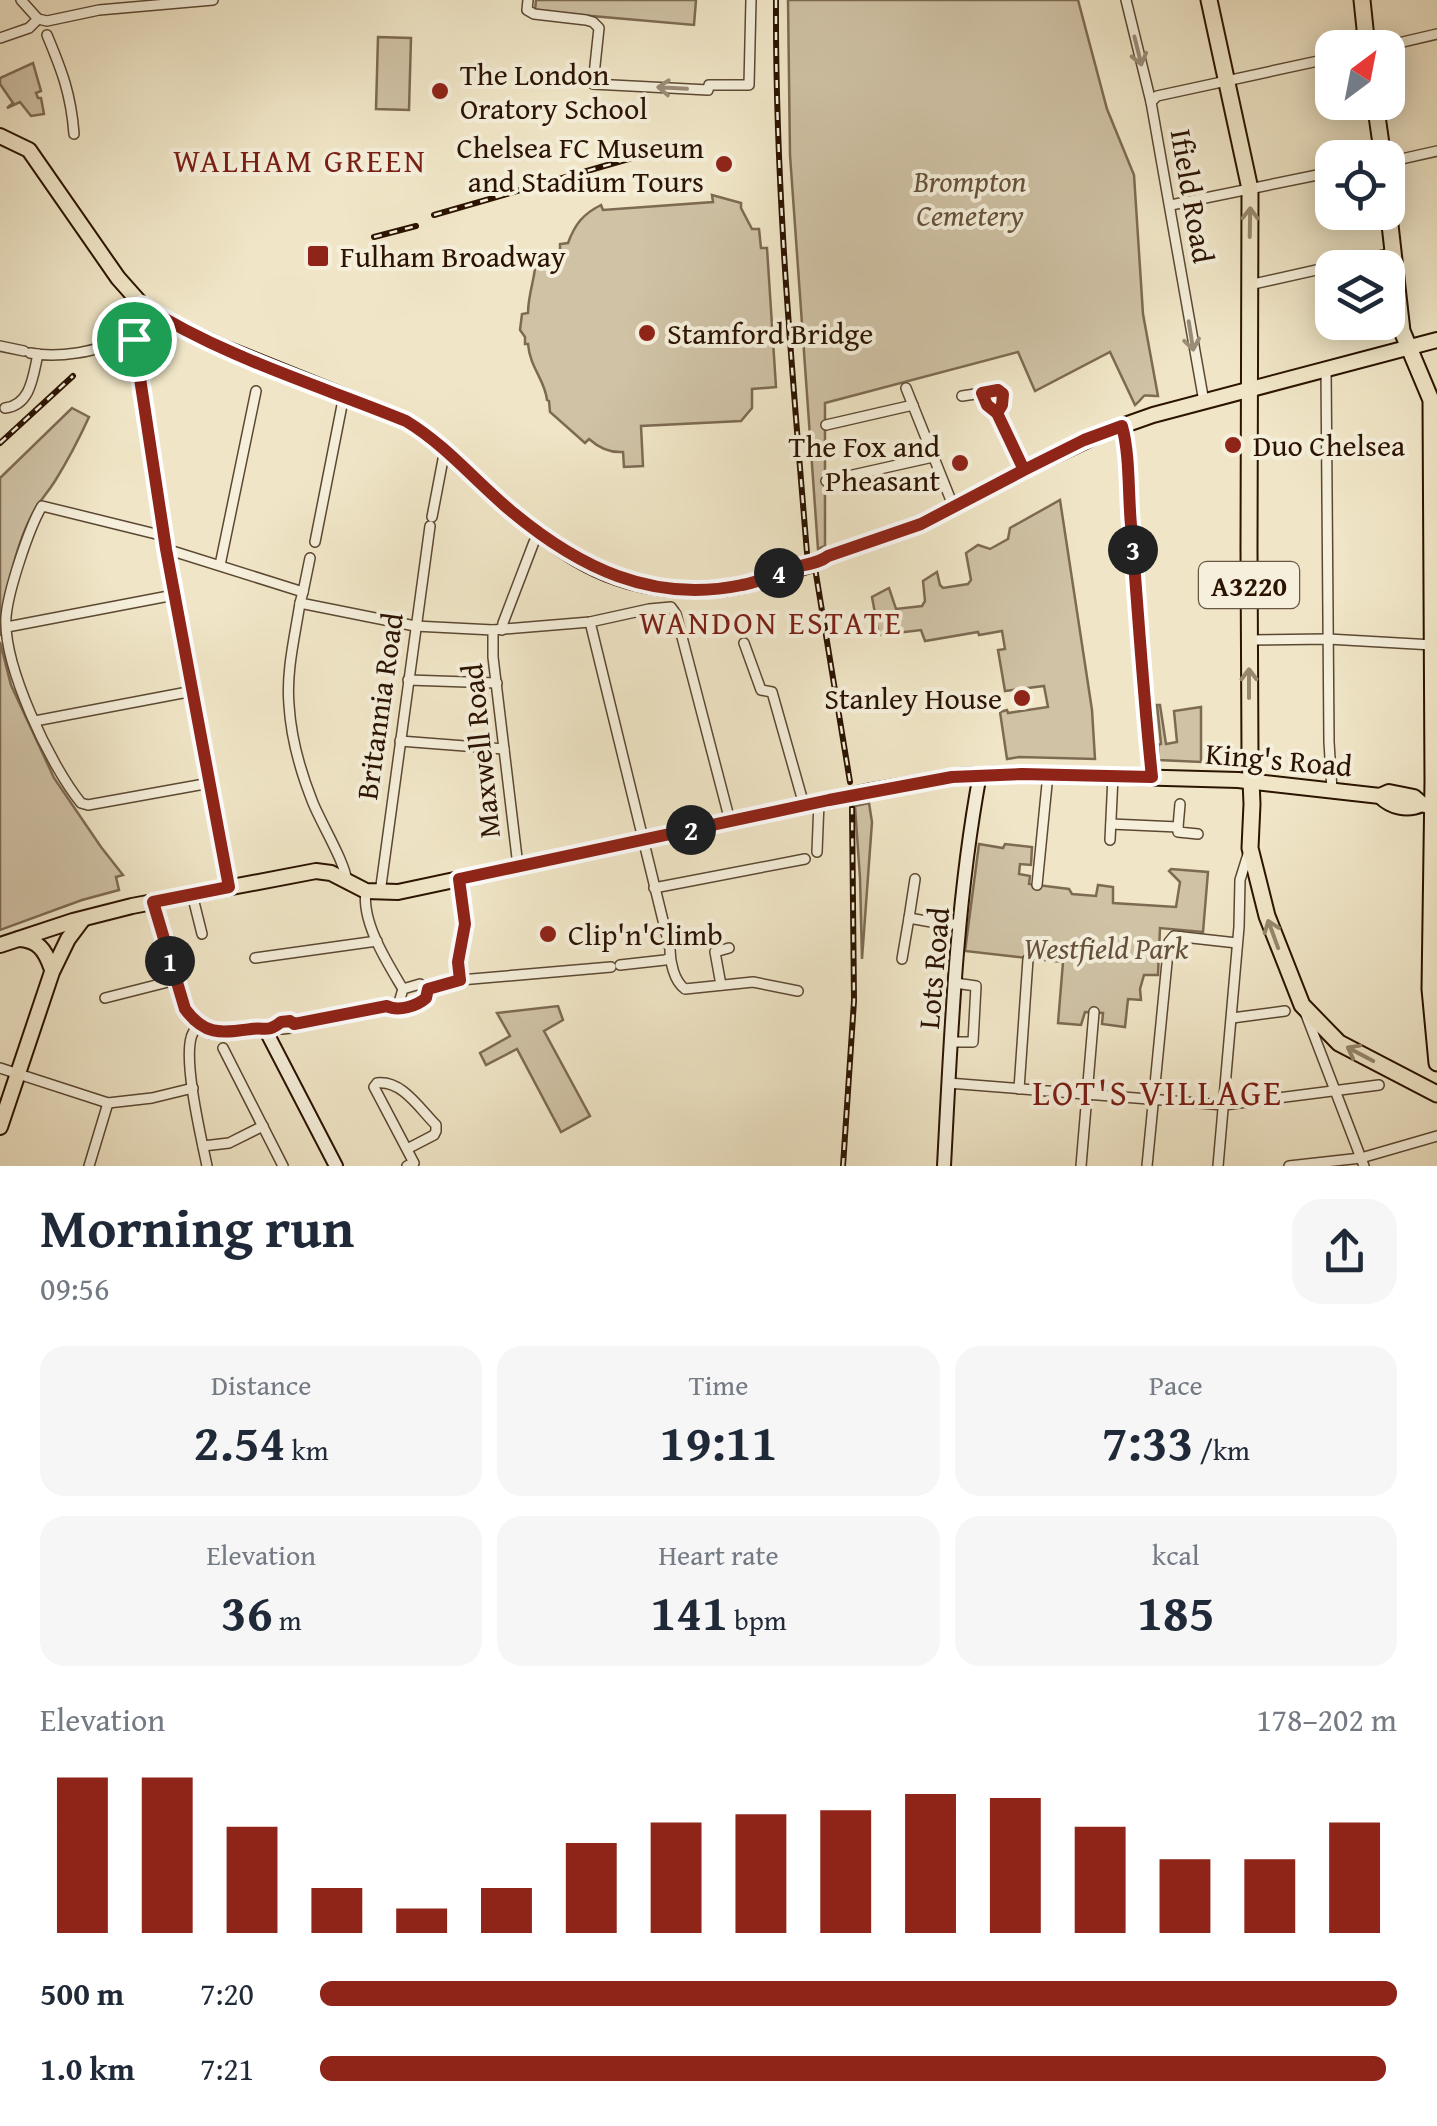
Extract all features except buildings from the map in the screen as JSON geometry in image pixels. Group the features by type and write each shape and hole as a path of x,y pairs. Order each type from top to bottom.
{"highway":[{"name":"A3220","path":"1209,0 1250,189 1250,848 1281,956 1306,1010 1340,1043 1437,1094"},
{"path":"1362,0 1365,30"},
{"path":"1405,339 1431,400 1430,990 1437,1063"},
{"path":"1417,1082 1432,1080 1437,1074"}],"main road":[{"path":"0,136 29,150 98,252 142,305 222,347 406,421 446,449 508,508 561,548 601,571 656,586 694,591 758,582 796,567 801,560 822,553 828,556 892,536 1084,440 1122,426 1437,340"},
{"name":"King's Road","path":"373,892 415,889 871,791 980,774 1250,780 1380,796 1389,792 1414,796 1432,807"},
{"path":"0,945 84,918 316,871 331,873 373,892"},
{"path":"0,1127 52,969 84,918"},
{"path":"52,969 53,928"},
{"path":"18,939 37,944 46,953 52,969"}],"street":[{"path":"21,0 38,19 48,21 99,10 213,0"},
{"path":"528,5 534,14 594,22 598,28 593,84 708,90 709,85 749,85 751,0"},
{"name":"Ifield Road","path":"1126,0 1171,205 1204,402"},
{"path":"0,38 28,28 38,19"},
{"path":"47,34 68,89 74,134"},
{"path":"1405,41 1437,34"},
{"path":"1151,102 1157,96 1315,62"},
{"path":"1405,157 1437,152"},
{"path":"1171,205 1315,176"},
{"path":"1249,285 1315,270"},
{"path":"142,305 133,326 134,339 174,595 229,887"},
{"path":"0,346 31,353 93,351 134,339"},
{"path":"5,408 15,407 26,397 31,353"},
{"path":"1326,368 1332,790"},
{"path":"906,388 954,508"},
{"path":"962,396 998,390 1003,394 997,413"},
{"path":"220,565 256,391"},
{"path":"982,393 987,405 997,413 1024,470"},
{"path":"315,542 344,395"},
{"path":"826,425 912,405"},
{"path":"1122,426 1127,444 1152,777"},
{"name":"Britannia Road","path":"403,998 376,941 365,900 373,892 400,742 431,522 446,449"},
{"path":"826,481 933,456"},
{"path":"210,783 84,804 58,768 34,720 6,627 22,554 42,506 165,543 302,598 416,626 498,630 590,622 666,606 673,608 730,821"},
{"name":"Maxwell Road","path":"518,866 497,683 498,630 534,542"},
{"path":"310,558 292,656 289,704 300,769 347,882"},
{"path":"6,627 174,595"},
{"path":"590,622 679,985 685,989 753,982 798,991"},
{"path":"1249,640 1433,644"},
{"path":"744,643 761,690 772,692 817,802 817,852"},
{"path":"408,680 497,683"},
{"path":"34,720 194,691"},
{"path":"400,742 504,750"},
{"name":"Lots Road","path":"944,1166 960,924 980,774"},
{"path":"1038,885 1048,774"},
{"path":"1110,840 1113,776"},
{"path":"1180,804 1178,832 1198,834"},
{"path":"1111,824 1178,827"},
{"path":"1218,1166 1240,880 1250,848"},
{"path":"654,888 805,859"},
{"path":"1026,870 1039,872"},
{"path":"902,958 915,878"},
{"path":"459,879 465,924 458,962 460,980"},
{"path":"1239,909 1246,896 1259,889"},
{"path":"192,894 202,934"},
{"path":"153,902 185,1009 212,1032 288,1029 294,1024 387,1006 420,984 428,989 460,980 670,958"},
{"path":"908,918 960,924"},
{"path":"1148,1166 1171,938 1237,942"},
{"path":"255,958 376,941"},
{"path":"722,985 715,952 729,948"},
{"path":"1019,1089 1028,959"},
{"path":"106,998 176,980"},
{"path":"952,1042 973,1042 976,986 955,983"},
{"path":"403,998 413,1006 424,1001 428,989"},
{"path":"1232,1018 1285,1010"},
{"path":"1306,1010 1363,1162"},
{"path":"1081,1166 1094,1012"},
{"path":"198,1024 191,1039 193,1088 207,1166"},
{"path":"272,1028 336,1166"},
{"path":"1320,1054 1324,1040 1331,1036"},
{"path":"224,1048 283,1166"},
{"path":"0,1068 108,1102 152,1098 193,1088"},
{"path":"406,1149 434,1134 436,1125 398,1086 376,1083 374,1087 406,1149 414,1163 407,1166"},
{"path":"948,1084 1224,1105 1379,1085"},
{"path":"89,1166 108,1102"},
{"path":"203,1146 229,1143 264,1126"},
{"path":"1289,1166 1363,1162 1437,1136"}],"green space":[{"path":"536,0 696,0 694,25 535,11"},
{"name":"Brompton Cemetery","path":"788,0 1078,0 1107,109 1134,175 1143,314 1158,396 1144,396 1135,405 1110,352 1035,391 1018,352 825,403 825,546 818,549 790,155"},
{"path":"378,37 411,38 409,110 376,109"},
{"path":"33,63 41,91 36,93 44,114 31,116 20,102 7,108 13,103 0,78"},
{"name":"Stamford Bridge","path":"712,195 741,203 752,229 759,229 761,248 767,248 776,387 752,389 752,408 741,421 641,426 643,466 624,467 623,452 604,449 589,439 585,443 550,412 520,330 522,314 528,313 536,254 560,251 560,244 568,243 580,220 601,205 603,210 713,202"},
{"path":"72,408 89,417 27,526 11,573 0,636 0,478"},
{"path":"1060,500 1092,710 1095,759 1007,759 1000,712 1048,707 1044,686 1005,691 998,650 1005,649 1002,631 925,641 921,630 879,635 872,597 889,588 896,609 922,606 923,581 937,572 943,588 968,584 971,580 966,553 978,545 990,549 1008,539 1010,528"},
{"path":"0,642 11,685 54,778 123,875 116,877 119,890 0,930"},
{"path":"1157,705 1166,744 1177,742 1174,711 1201,707 1201,762 1159,760"},
{"path":"869,803 872,822 862,959 855,806"},
{"name":"Westfield Park","path":"979,844 1032,847 1031,865 1020,864 1019,874 1030,876 1029,884 1096,896 1098,885 1113,887 1113,903 1176,907 1180,882 1169,871 1208,872 1203,932 1160,928 1158,975 1144,975 1141,1000 1128,999 1125,1027 1102,1024 1103,1013 1085,1012 1081,1025 1058,1023 1063,962 965,951"},
{"path":"558,1006 563,1020 544,1031 590,1116 561,1132 517,1049 486,1065 480,1053 510,1036 497,1013"}],"railway":[{"path":"776,0 781,208 807,553"},
{"path":"434,215 632,158"},
{"path":"374,237 416,226"},
{"path":"0,443 73,376"},
{"path":"815,568 850,782"},
{"path":"843,1166 854,1001 852,808"}],"place":[{"name":"The London Oratory School","path":"440,91"},
{"name":"Chelsea FC Museum and Stadium Tours","path":"724,164"},
{"name":"Fulham Broadway","path":"318,256"},
{"name":"Stamford Bridge","path":"647,333"},
{"name":"Duo Chelsea","path":"1233,445"},
{"name":"The Fox and Pheasant","path":"960,463"},
{"name":"Stanley House","path":"1022,698"},
{"name":"Clip'n'Climb","path":"548,934"}],"district":[{"name":"WALHAM GREEN","path":"300,160"},
{"name":"WANDON ESTATE","path":"771,622"},
{"name":"LOT'S VILLAGE","path":"1158,1092"}],"route":[{"path":"134,339 133,326 142,305 222,347 406,421 456,458 539,533 583,562 634,582 680,590 731,588 824,560 921,524 1024,470 1020,461 997,413 1003,394 998,390 982,393 987,405 997,413 1024,470 1122,426 1127,444 1152,777 952,777 459,879 465,924 458,962 460,980 428,989 426,998 413,1006 387,1006 294,1024 281,1022 266,1031 258,1028 212,1032 185,1009 153,902 229,887 166,549 134,339"}]}
